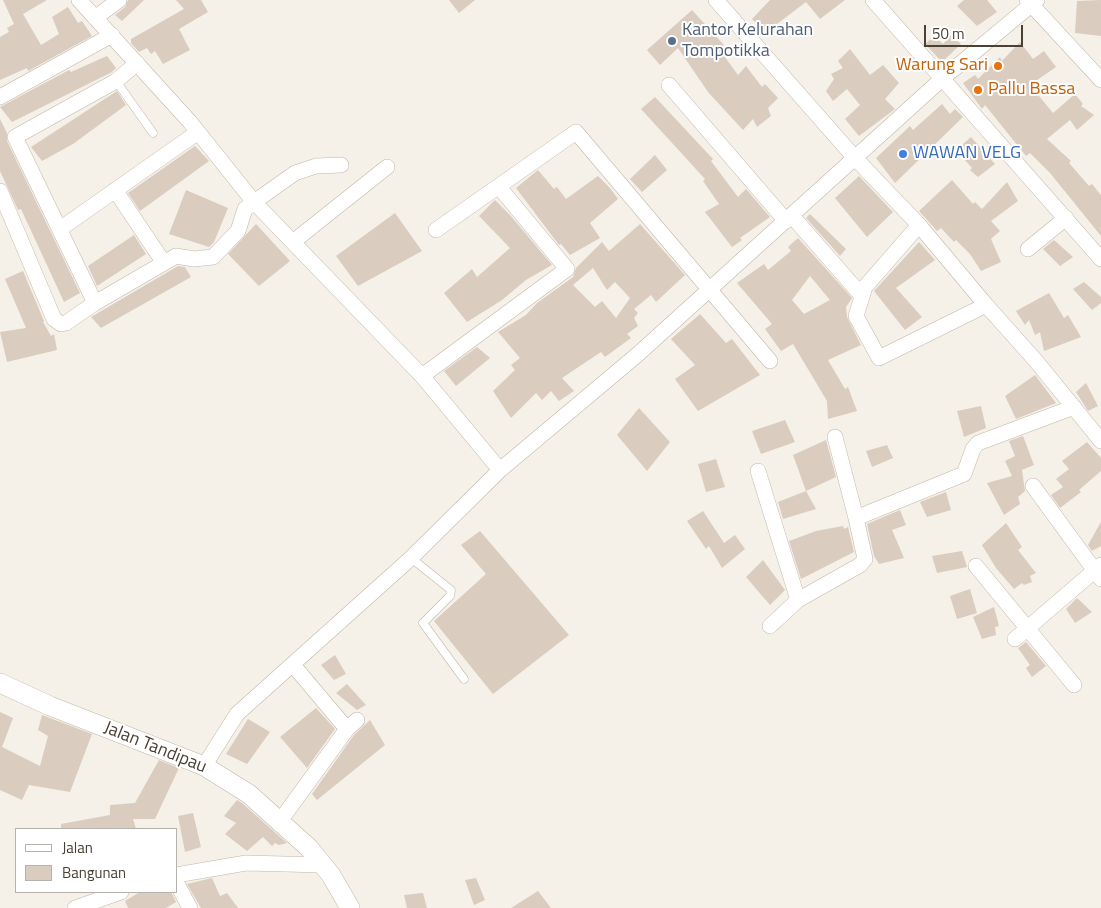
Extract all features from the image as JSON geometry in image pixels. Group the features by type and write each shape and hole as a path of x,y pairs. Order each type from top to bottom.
{"street":[{"path":"79,0 198,132 254,202 294,241 422,376 500,470"},
{"path":"95,18 119,0"},
{"path":"716,0 855,158 919,225 1101,441"},
{"path":"872,0 943,78 1101,259"},
{"path":"204,766 237,714 411,558 500,470 637,355 943,78 1031,2 1101,80"},
{"path":"0,97 112,35"},
{"path":"95,303 15,137 116,81 137,63"},
{"path":"669,85 789,219 862,296"},
{"path":"60,229 198,132"},
{"path":"436,230 576,132 711,289 770,361"},
{"path":"0,191 54,319 61,324 66,323 95,303 180,255 194,259 213,257 238,231 245,209 254,202 295,173 316,166 341,165"},
{"path":"294,241 387,167"},
{"path":"422,376 567,269 499,187"},
{"path":"114,190 164,263"},
{"path":"1028,249 1066,218"},
{"path":"919,225 865,287 856,316 880,359 986,305"},
{"path":"856,518 964,474 973,449 978,443 1074,407"},
{"path":"770,626 798,600 863,562 865,554 835,437"},
{"path":"758,471 798,600"},
{"path":"1015,639 1026,628 1099,571 1033,486"},
{"path":"976,566 1074,685"},
{"path":"280,821 352,724 293,665"},
{"name":"Jalan Tandipau","path":"0,684 50,706 204,766 249,794 280,821 323,865 350,908"},
{"path":"178,875 246,863 323,865"},
{"path":"178,886 190,908"},
{"path":"75,908 118,893"}],"lane":[{"path":"116,81 152,132"},
{"path":"411,558 451,590 450,596 423,623 464,678"}],"building":[{"path":"3,0 47,0 23,14 41,45 59,34 52,17 68,7 78,23 82,21 92,36 28,71 27,68 0,80 0,37 9,32 7,28 14,24"},
{"path":"128,0 144,0 122,21 115,15 125,7"},
{"path":"176,0 201,0 208,12 179,29 190,50 163,64 155,51 151,54 147,48 139,52 131,43 131,39 184,9"},
{"path":"449,0 475,0 459,13"},
{"path":"770,0 845,0 820,19 806,2 765,33 752,19"},
{"path":"964,0 987,0 997,12 977,26 957,6"},
{"path":"1101,0 1101,36 1075,33 1077,1"},
{"path":"692,10 724,45 719,49 738,75 746,66 762,87 765,84 778,98 768,108 771,116 757,127 753,119 743,130 708,92 678,48 660,65 647,50"},
{"path":"951,35 961,44 942,62 925,44 934,36 943,44"},
{"path":"1020,42 1033,59 1044,51 1056,67 1030,85 1053,113 1075,94 1083,104 1081,106 1094,115 1077,130 1070,120 1047,139 1071,161 1069,163 1089,186 1092,184 1101,195 1101,236 1050,173 1030,153 1026,156 985,105 982,109 963,83 975,75 978,79 1000,57 1002,61"},
{"path":"850,49 870,75 883,65 899,83 885,99 895,109 859,136 845,119 860,105 847,89 833,101 826,91 834,79 831,74 843,68 838,61"},
{"path":"107,56 116,68 112,72 12,122 0,107 69,70 71,72"},
{"path":"117,91 126,105 73,144 42,161 31,147"},
{"path":"655,97 713,159 711,161 738,197 746,189 770,217 740,238 742,240 732,247 705,212 719,204 703,181 705,179 641,109"},
{"path":"942,104 950,114 955,109 963,117 895,183 876,158 910,126 913,130"},
{"path":"0,119 7,133 7,141 80,293 64,302 21,209 18,210 0,171"},
{"path":"971,137 995,164 978,177 970,170 972,168 956,150"},
{"path":"195,146 209,161 140,211 128,193"},
{"path":"655,155 667,170 642,192 630,179"},
{"path":"538,170 554,189 557,187 566,199 598,176 610,188 618,199 590,223 600,238 570,255 561,244 559,245 516,188"},
{"path":"859,176 893,212 867,237 835,198"},
{"path":"952,180 973,204 975,202 982,209 1007,182 1018,201 991,221 1000,231 991,239 1001,262 981,271 970,254 956,240 954,242 941,228 937,231 919,211"},
{"path":"186,190 228,208 214,242 209,247 169,234"},
{"path":"495,200 552,265 526,280 502,300 467,322 444,293 472,269 477,277 510,248 479,216"},
{"path":"395,213 422,251 358,286 336,256"},
{"path":"810,214 846,249 840,256 806,218"},
{"path":"256,224 290,261 259,286 228,254"},
{"path":"640,224 685,275 656,302 651,295 634,309 638,313 634,318 638,326 627,334 631,338 605,357 601,352 562,378 574,391 559,401 551,391 542,400 536,393 511,418 493,391 515,370 511,365 520,358 498,332 526,315 537,303 573,277 576,268 602,242 609,251","holes":["593,268 607,290 615,282 630,298 616,318 602,301 595,307 573,285"]},
{"path":"134,235 146,254 97,286 88,266"},
{"path":"798,238 852,298 846,307 847,317 861,345 828,360 845,389 848,387 857,411 828,419 827,401 793,344 781,351 765,329 772,324 737,283 764,264 768,270 791,251 788,247","holes":["810,276 830,300 804,314 792,300"]},
{"path":"1054,240 1073,257 1060,266 1043,249"},
{"path":"919,242 935,260 896,288 922,317 905,330 874,291"},
{"path":"178,266 185,267 191,277 101,328 91,317"},
{"path":"23,271 43,322 51,336 54,334 57,350 7,362 0,332 26,328 5,279"},
{"path":"1084,282 1101,297 1101,303 1092,310 1073,289"},
{"path":"1049,293 1064,318 1068,315 1081,337 1044,351 1040,332 1035,335 1029,320 1025,325 1016,311"},
{"path":"700,314 726,343 732,339 760,375 698,411 675,379 695,365 671,339"},
{"path":"477,347 490,358 456,386 444,371"},
{"path":"1035,375 1056,403 1016,419 1005,396"},
{"path":"1086,383 1098,406 1088,411 1076,392"},
{"path":"981,406 986,428 964,437 957,411"},
{"path":"639,408 670,442 647,471 617,435"},
{"path":"785,420 795,442 761,454 752,431"},
{"path":"1023,436 1034,465 1022,470 1025,491 1018,497 1020,504 1004,515 987,483 1012,476 1005,461 1015,456 1009,441"},
{"path":"826,440 836,477 806,491 793,455"},
{"path":"1087,442 1101,458 1101,471 1079,490 1081,492 1060,508 1051,495 1063,487 1056,479 1069,469 1062,461"},
{"path":"887,445 893,458 872,467 866,451"},
{"path":"716,459 725,487 706,492 698,464"},
{"path":"806,491 816,509 783,519 778,502"},
{"path":"946,492 951,510 927,517 920,502"},
{"path":"900,510 906,525 892,530 904,558 879,564 874,556 867,524"},
{"path":"703,511 724,543 735,535 745,549 722,568 709,546 706,549 687,521"},
{"path":"1101,522 1101,546 1092,551 1088,545"},
{"path":"1006,523 1022,547 1018,550 1036,573 1030,576 1032,582 1024,585 1022,583 1014,589 996,568 982,545"},
{"path":"843,526 844,529 848,527 854,552 801,579 789,541 816,531"},
{"path":"480,531 569,635 493,694 434,621 486,574 461,545"},
{"path":"962,551 967,567 937,573 932,556"},
{"path":"763,560 785,590 770,605 746,577"},
{"path":"970,589 977,613 957,619 950,596"},
{"path":"1077,598 1092,612 1075,623 1066,609"},
{"path":"994,607 999,626 995,627 996,635 982,639 973,617"},
{"path":"1026,642 1046,666 1032,677 1026,668 1030,665 1018,648"},
{"path":"335,655 346,674 334,680 321,665"},
{"path":"347,684 366,705 357,710 336,693"},
{"path":"316,708 335,729 307,768 280,737"},
{"path":"0,712 13,718 2,747 40,766 48,736 38,730 42,715 92,734 70,792 29,785 22,800 0,790"},
{"path":"248,719 270,732 247,764 226,754"},
{"path":"370,720 385,745 317,800 312,794 354,735"},
{"path":"159,760 179,768 155,819 133,819 136,828 61,828 61,824 110,815 110,805 135,803"},
{"path":"237,800 287,843 279,845 275,843 272,846 263,837 247,851 225,834 236,823 224,816"},
{"path":"193,813 201,847 185,852 178,816"},
{"path":"212,878 220,896 227,893 238,908 201,908 187,884"},
{"path":"476,878 485,900 474,905 465,880"},
{"path":"538,891 551,908 511,908"},
{"path":"138,893 172,893 176,902 166,908 128,908 125,901"},
{"path":"423,893 427,908 407,908 404,895"}],"place":[{"name":"Kantor Kelurahan Tompotikka","path":"672,41"},
{"name":"Warung Sari","path":"998,66"},
{"name":"Pallu Bassa","path":"978,90"},
{"name":"WAWAN VELG","path":"903,154"}]}
